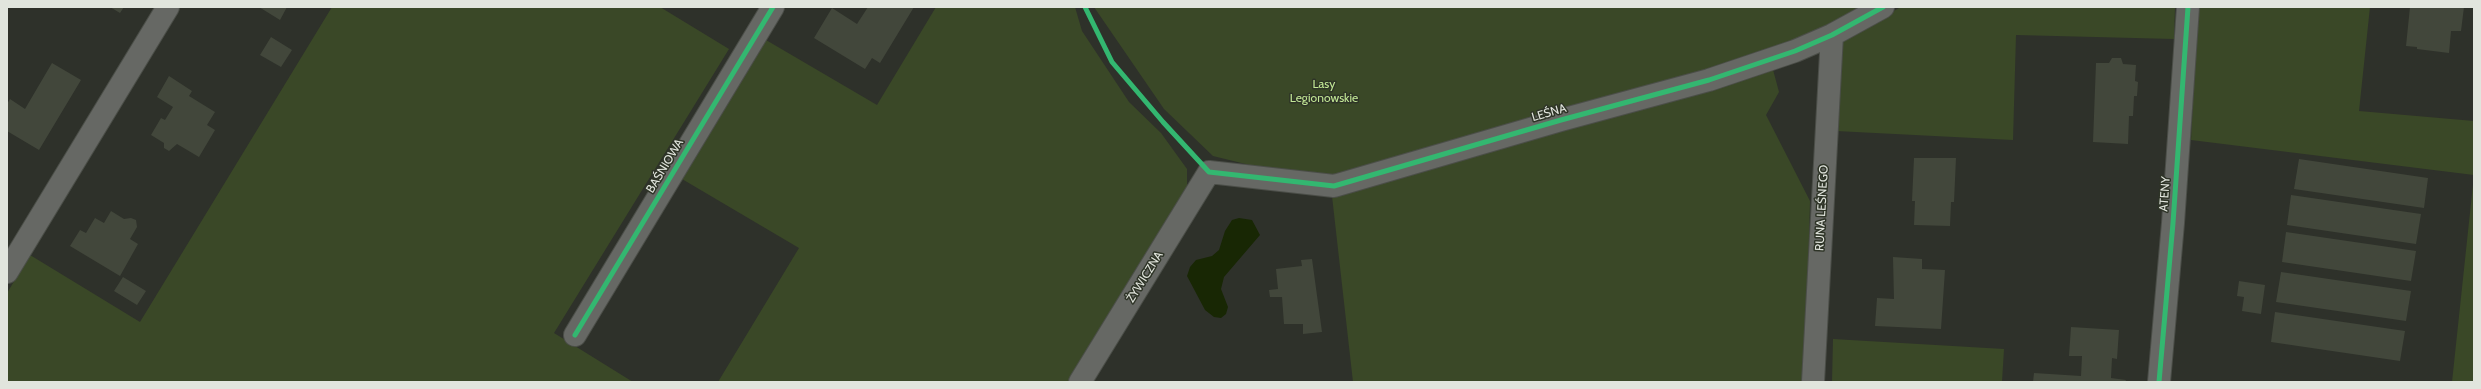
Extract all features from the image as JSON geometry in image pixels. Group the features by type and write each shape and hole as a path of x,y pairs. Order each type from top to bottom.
{"street":[{"path":"7,272 168,7"},
{"name":"BAŚNIOWA","path":"575,334 773,7"},
{"name":"LEŚNA","path":"1209,172 1334,186 1561,120 1709,80 1795,51 1832,35 1883,7"},
{"name":"ATENY","path":"2159,382 2173,223 2188,7"},
{"name":"RUNA LEŚNEGO","path":"1813,382 1832,35"},
{"name":"ŻYWICZNA","path":"1080,382 1209,172"}],"green space":[{"path":"332,7 660,7 729,49 554,333 633,382 7,382 7,293 30,255 140,322"},
{"path":"936,7 1075,7 1082,31 1129,102 1161,133 1187,169 1187,195 1070,382 718,382 799,248 682,179 766,40 877,105"},
{"name":"Lasy Legionowskie","path":"1094,7 1868,7 1810,40 1333,175 1262,168 1213,156 1164,109"},
{"path":"1901,7 2175,7 2174,39 2016,35 2013,140 1836,131 1840,40"},
{"path":"2198,7 2370,7 2359,111 2474,121 2474,175 2191,140"},
{"path":"1772,66 1779,92 1766,115 1810,201 1805,382 1353,382 1332,196"},
{"path":"2474,175 2474,382 2452,382"},
{"path":"1833,339 2004,349 2002,382 1832,382"}],"shaded area":[{"path":"1239,218 1252,220 1260,235 1224,277 1221,289 1228,307 1226,314 1221,318 1214,317 1205,310 1187,276 1190,267 1196,260 1212,256 1219,250 1225,231 1232,220"}],"building":[{"path":"110,7 124,7 120,13"},
{"path":"259,7 287,7 280,20"},
{"path":"868,7 914,7 880,63 872,58 865,69 814,38 832,8 857,24"},
{"path":"2410,7 2464,7 2461,31 2451,31 2449,53 2406,46"},
{"path":"271,37 292,50 281,67 260,55"},
{"path":"2112,58 2121,58 2123,64 2136,65 2135,81 2138,82 2137,96 2134,96 2133,116 2129,116 2128,144 2093,142 2096,63 2109,63"},
{"path":"52,63 81,80 39,150 7,131 7,104 10,99 25,109"},
{"path":"169,76 192,91 189,96 215,112 207,125 215,130 199,157 177,144 169,151 164,148 164,143 151,135 161,118 165,120 173,107 157,97"},
{"path":"1914,158 1956,158 1954,202 1951,202 1950,226 1914,225 1915,201 1912,201"},
{"path":"2299,159 2428,178 2424,208 2294,189"},
{"path":"2291,195 2421,214 2416,244 2287,225"},
{"path":"111,211 124,219 131,218 136,220 137,227 130,239 138,244 120,276 70,246 80,230 86,233 95,218 104,223"},
{"path":"2286,232 2416,251 2411,281 2282,262"},
{"path":"1893,257 1922,259 1922,269 1945,270 1941,329 1875,326 1877,298 1894,299"},
{"path":"1312,259 1322,332 1303,334 1303,324 1284,324 1282,297 1270,297 1269,290 1278,289 1276,269 1302,266 1301,260"},
{"path":"2281,272 2411,291 2406,321 2276,302"},
{"path":"123,277 146,291 137,305 114,291"},
{"path":"2239,281 2265,285 2261,314 2242,311 2244,297 2237,296"},
{"path":"2275,312 2405,331 2400,361 2271,342"},
{"path":"2071,327 2119,330 2117,359 2112,358 2111,378 2126,380 2125,382 2033,382 2034,373 2081,376 2082,356 2069,356"}],"cycle path":[{"path":"575,335 773,7"},
{"path":"1085,7 1112,62 1163,122 1209,172 1334,186 1561,120 1709,80 1795,51 1832,35 1883,7"},
{"path":"2159,382 2173,223 2188,7"}]}
